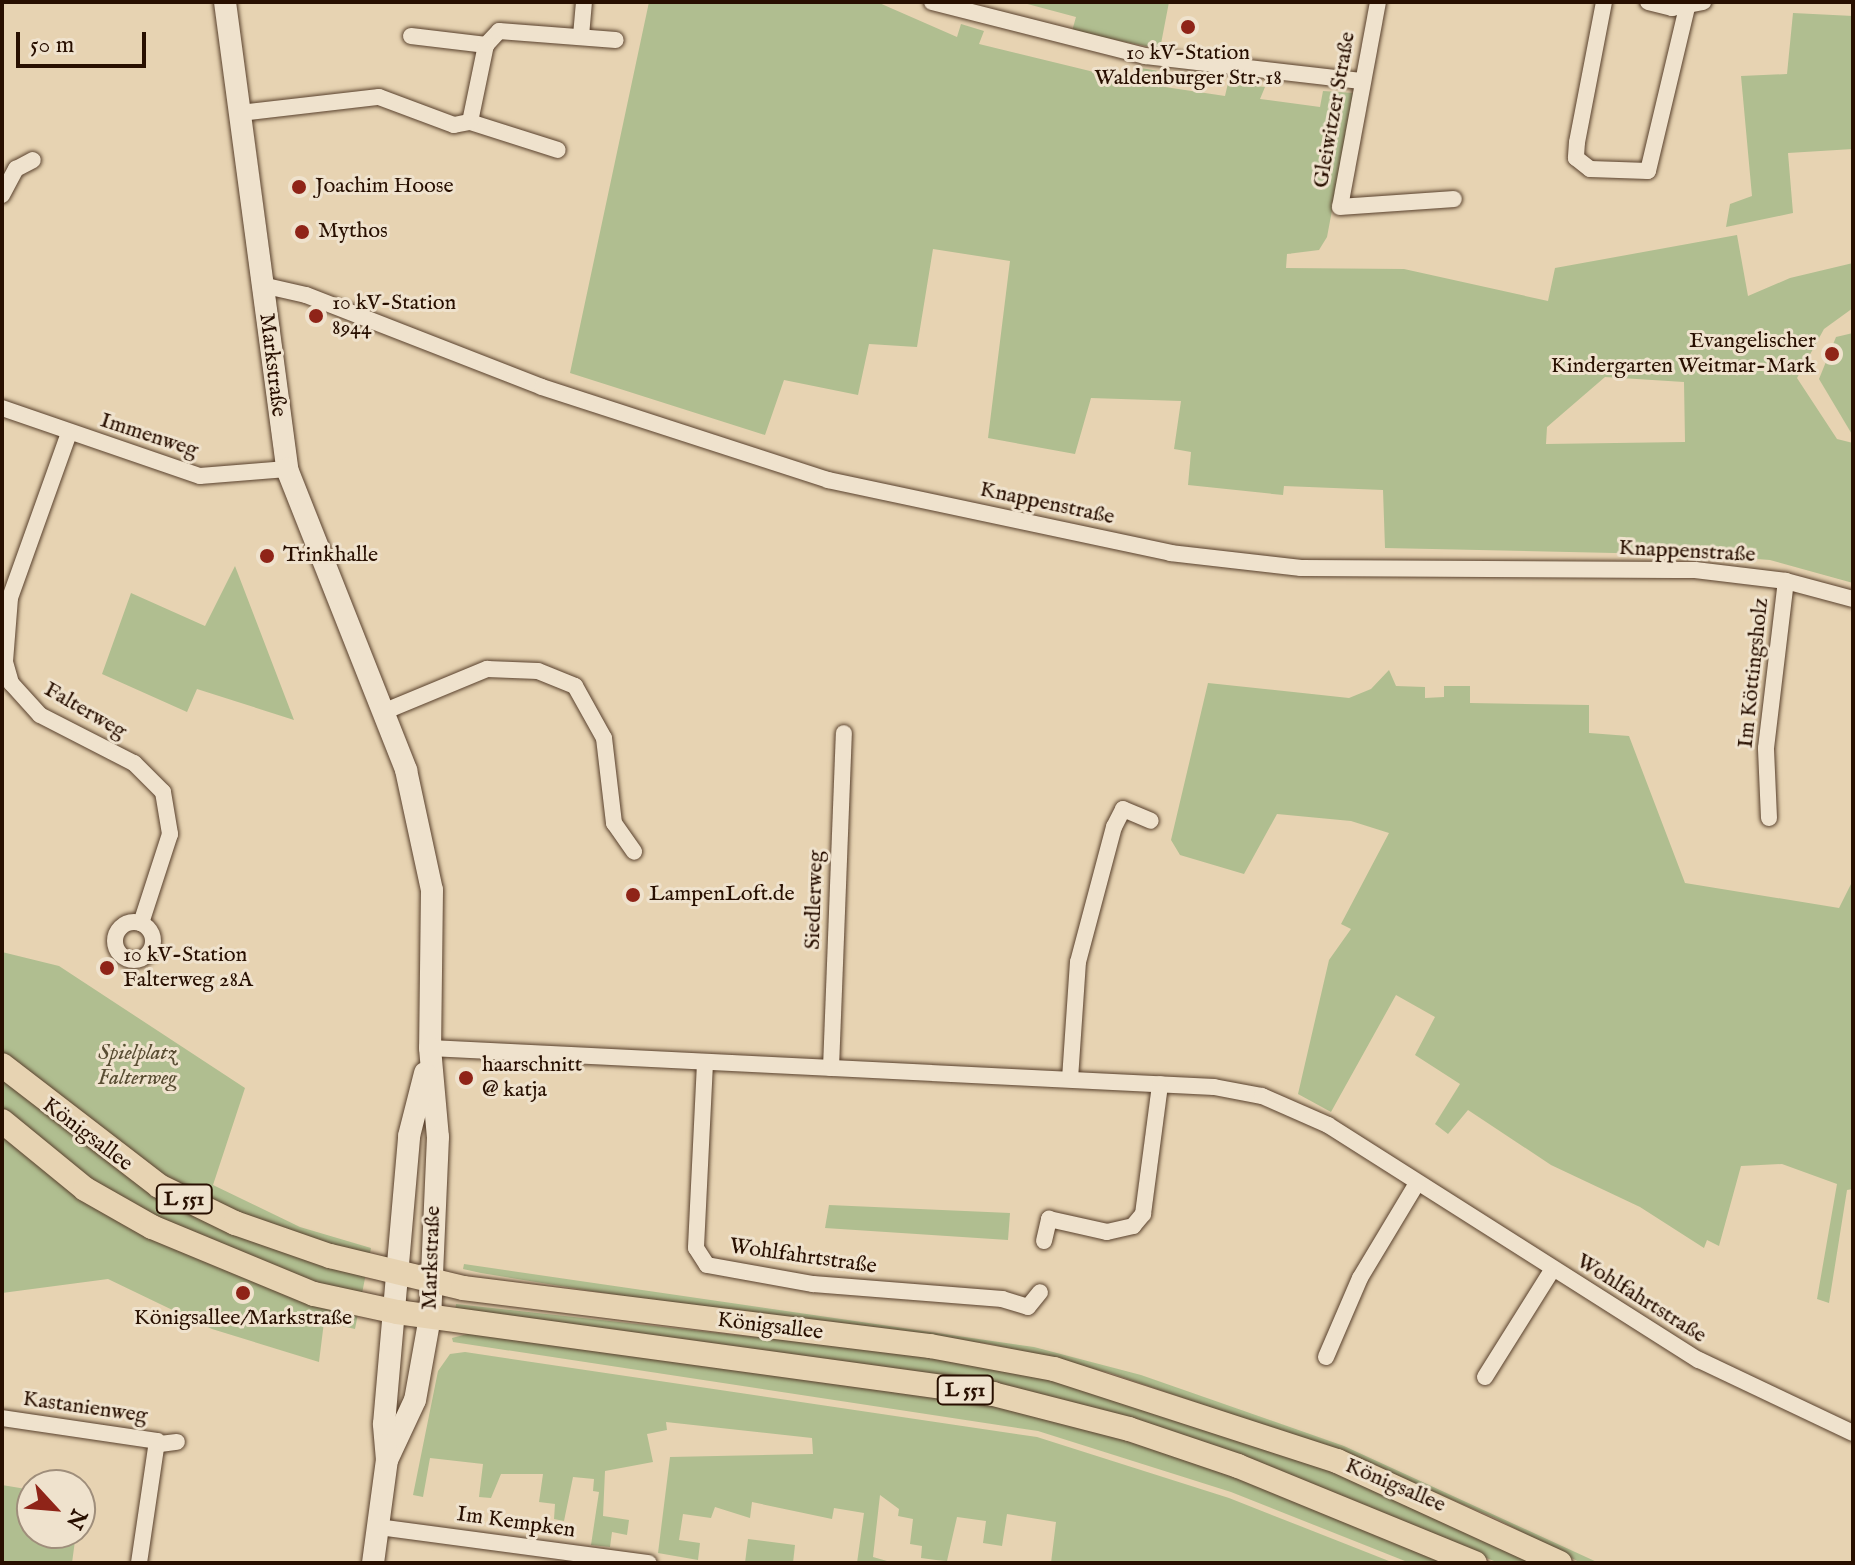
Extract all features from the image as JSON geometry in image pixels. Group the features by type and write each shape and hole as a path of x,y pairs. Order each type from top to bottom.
{"main road":[{"name":"Markstraße","path":"225,2 287,469 383,712 426,847 432,890 430,1048 438,1137 430,1317 415,1400 387,1460"},
{"name":"Markstraße","path":"373,1563 387,1460 384,1424 397,1312 409,1136 430,1048"},
{"name":"Königsallee","path":"2,1065 159,1186 282,1241 430,1281 556,1302 930,1346 1054,1369 1337,1461 1560,1563"},
{"name":"Königsallee","path":"2,1121 85,1189 179,1241 303,1290 430,1317 993,1394 1195,1451 1475,1563"}],"street":[{"path":"581,36 584,2"},
{"path":"932,2 1145,56 1360,81"},
{"name":"Gleiwitzer Straße","path":"1378,2 1360,81 1340,207 1454,199"},
{"path":"1604,2 1576,158 1590,169 1648,171 1684,5 1648,2"},
{"path":"470,122 486,45 499,31 616,40"},
{"path":"411,36 486,45"},
{"path":"240,113 379,97 454,125 470,122 558,150"},
{"path":"2,195 16,169 33,160"},
{"name":"Knappenstraße","path":"262,285 306,295 542,387 828,480 1170,553 1301,568 1695,570 1786,581 1853,599"},
{"name":"Immenweg","path":"2,408 200,476 287,469"},
{"name":"Falterweg","path":"69,433 10,598 5,662 11,683 40,715 134,763 163,792 170,834 141,923"},
{"name":"Im Köttingsholz","path":"1769,818 1766,748 1786,581"},
{"path":"383,712 487,669 538,671 575,686 604,738 614,823 634,852"},
{"name":"Siedlerweg","path":"831,1068 844,733"},
{"path":"1070,1079 1078,962 1114,827 1123,809 1151,821"},
{"name":"Wohlfahrtstraße","path":"430,1048 1070,1079 1243,1091 1290,1105 1699,1360 1853,1433"},
{"name":"Wohlfahrtstraße","path":"705,1063 696,1248 707,1265 813,1284 1002,1299 1028,1307 1040,1292"},
{"path":"1044,1241 1049,1219 1107,1232 1133,1226 1143,1214 1160,1084"},
{"path":"1326,1357 1360,1278 1417,1183"},
{"path":"1485,1377 1552,1270"},
{"name":"Kastanienweg","path":"2,1418 169,1443 139,1563"},
{"name":"Im Kempken","path":"378,1527 649,1563"}],"green space":[{"path":"649,2 877,2 957,37 961,24 984,31 979,44 1131,81 1135,67 1171,73 1165,87 1225,96 1228,83 1265,87 1260,99 1320,107 1323,91 1354,93 1327,237 1319,250 1287,254 1286,268 1404,269 1548,301 1555,268 1737,235 1748,296 1790,278 1853,263 1853,308 1824,329 1797,378 1837,439 1853,443 1853,583 1770,560 1704,555 1385,548 1383,490 1284,486 1283,495 1188,485 1191,452 1174,449 1181,401 1091,398 1075,454 988,438 1010,261 933,249 917,347 869,344 858,395 784,380 765,435 570,373","holes":["1605,377 1684,382 1685,442 1546,444 1547,427"]},
{"path":"1020,2 1169,2 1160,49 1072,31 1076,17"},
{"path":"1793,13 1853,16 1853,149 1788,153 1793,213 1726,227 1730,204 1752,196 1741,76 1787,74"},
{"path":"1853,333 1853,436 1819,379 1836,337"},
{"path":"235,566 294,720 197,689 187,712 102,674 131,593 205,626"},
{"path":"1389,670 1396,686 1425,687 1425,698 1444,697 1444,686 1470,686 1470,703 1589,705 1589,733 1629,736 1685,883 1839,908 1853,880 1853,1189 1847,1190 1829,1303 1817,1299 1837,1184 1782,1164 1741,1166 1719,1246 1707,1240 1704,1248 1640,1207 1551,1165 1468,1110 1448,1134 1435,1124 1460,1084 1415,1055 1435,1017 1396,995 1331,1112 1298,1094 1329,960 1351,929 1341,924 1389,833 1351,821 1277,814 1244,874 1180,855 1171,840 1208,683 1349,698 1371,689"},
{"name":"Spielplatz Falterweg","path":"2,952 59,966 245,1088 213,1185 300,1227 371,1248 355,1329 324,1322 319,1362 212,1329 108,1279 2,1293"},
{"path":"829,1205 1010,1213 1008,1240 825,1228"},
{"path":"464,1264 1034,1347 1141,1375 1344,1446 1599,1563 1581,1563 1497,1519 1341,1452 1110,1373 990,1344 684,1306 481,1273 463,1269"},
{"path":"456,1304 927,1356 1050,1378 1334,1471 1539,1563 1499,1563 1183,1437 455,1311"},
{"path":"471,1333 992,1405 1068,1422 1235,1476 1452,1563 1410,1563 1231,1492 1038,1431 453,1342 452,1338"},
{"path":"465,1352 1037,1437 1229,1498 1394,1563 1051,1563 1056,1522 1007,1514 1002,1546 983,1543 986,1521 957,1517 947,1561 936,1560 921,1558 922,1546 910,1544 913,1519 898,1516 899,1509 880,1495 873,1557 894,1563 857,1563 864,1513 834,1508 832,1519 752,1502 750,1518 715,1507 711,1518 683,1514 679,1540 700,1543 698,1560 658,1553 670,1457 813,1454 812,1438 666,1422 667,1430 647,1434 653,1462 605,1471 603,1516 629,1520 627,1535 612,1532 610,1547 591,1545 599,1492 593,1491 594,1479 573,1477 564,1521 554,1519 555,1504 539,1502 543,1474 501,1474 491,1498 479,1497 483,1464 430,1458 423,1497 413,1495 438,1371 450,1354"},
{"path":"2,1485 16,1487 16,1549 74,1549 72,1563 2,1563"},
{"path":"748,1539 795,1545 793,1563 745,1563"}],"place":[{"name":"10 kV-Station Waldenburger Str. 18","path":"1188,27"},
{"name":"Joachim Hoose","path":"299,187"},
{"name":"Mythos","path":"302,232"},
{"name":"10 kV-Station 8944","path":"316,316"},
{"name":"Evangelischer Kindergarten Weitmar-Mark","path":"1832,354"},
{"name":"Trinkhalle","path":"267,556"},
{"name":"LampenLoft.de","path":"633,895"},
{"name":"10 kV-Station Falterweg 28A","path":"107,968"},
{"name":"haarschnitt @ katja","path":"466,1078"},
{"name":"Königsallee/Markstraße","path":"243,1293"}]}
